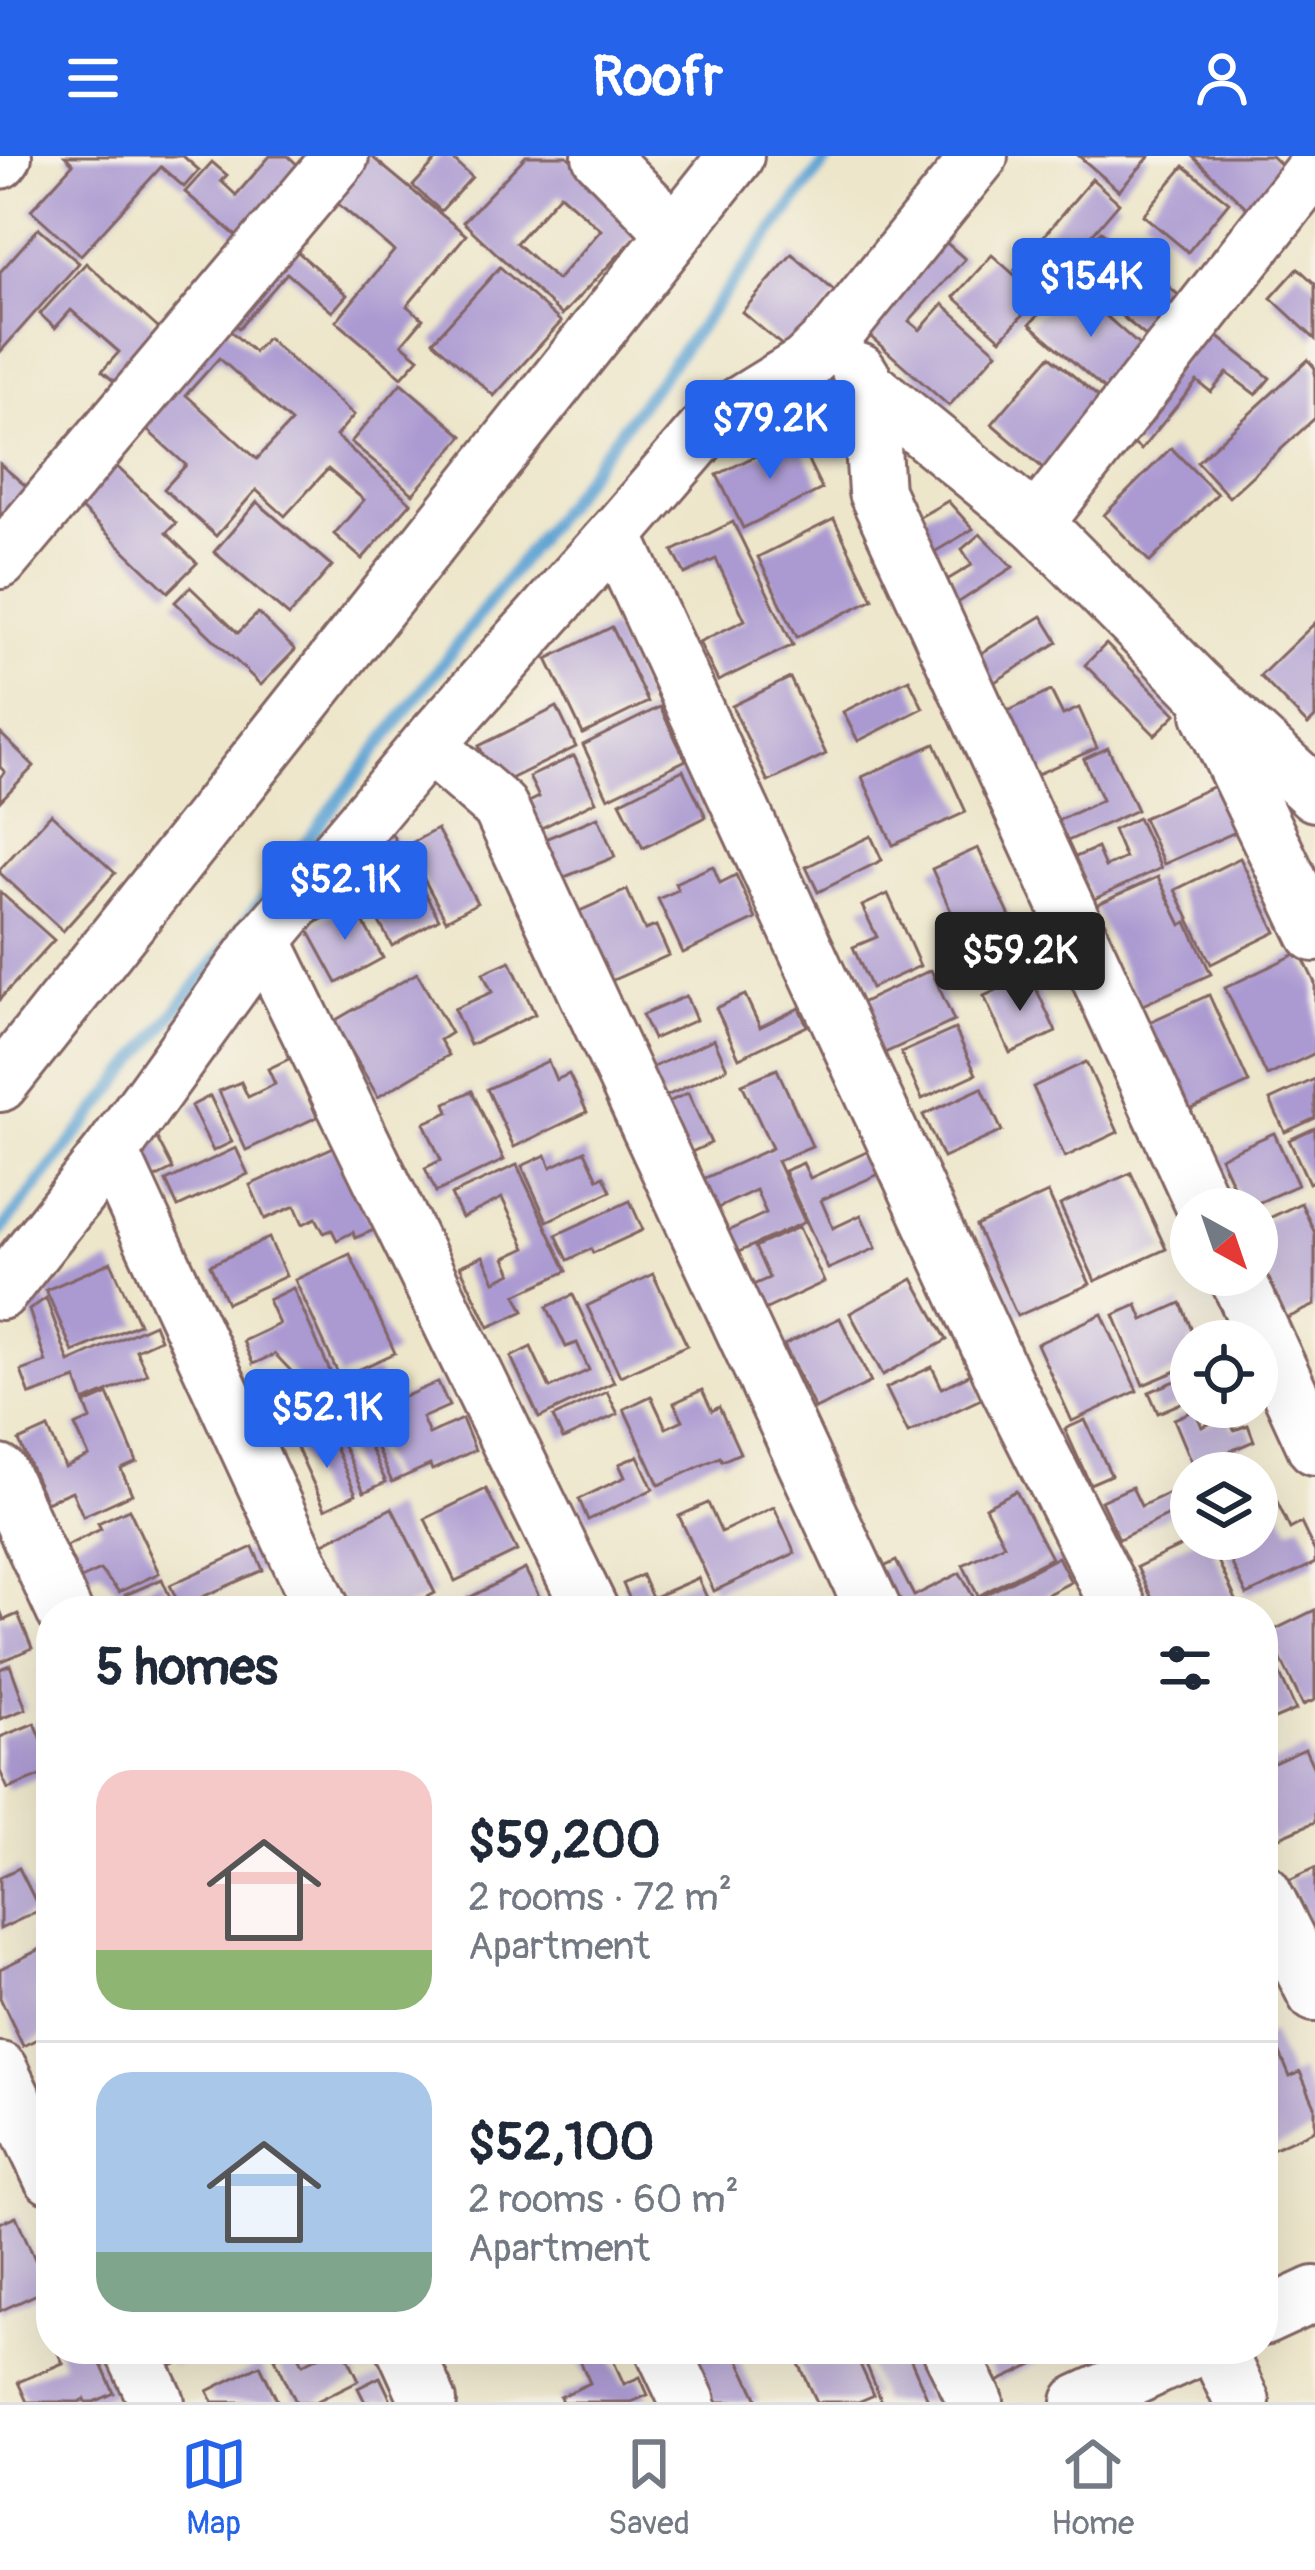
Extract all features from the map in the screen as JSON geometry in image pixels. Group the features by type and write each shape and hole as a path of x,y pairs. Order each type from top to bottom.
{"street":[{"path":"0,561 341,156"},
{"path":"600,156 675,232"},
{"path":"0,1084 736,156"},
{"path":"0,1292 111,1152 264,940 428,745 714,420 805,364 836,334 980,156"},
{"path":"1036,524 1315,166"},
{"path":"836,334 869,387 1036,524 1196,686 1315,794"},
{"path":"869,387 875,492 1195,1188"},
{"path":"615,535 1007,1386 1113,1596"},
{"path":"1196,686 1315,934"},
{"path":"428,745 500,807 867,1596"},
{"path":"264,940 584,1596"},
{"path":"111,1152 316,1596"},
{"path":"1246,1296 1315,1447"},
{"path":"0,1473 57,1596"},
{"path":"1278,1921 1315,1994"},
{"path":"0,2070 36,2146"},
{"path":"1278,2311 1315,2294"},
{"path":"139,2364 157,2402"},
{"path":"412,2364 429,2402"},
{"path":"670,2364 688,2402"},
{"path":"957,2364 976,2402"},
{"path":"1080,2402 1163,2364"},
{"path":"1224,2364 1242,2402"}],"building":[{"path":"65,156 183,156 199,170 184,187 161,167 81,255 31,210 73,164"},
{"path":"270,156 288,156 304,171 242,241 185,192 212,162 227,175 221,181 236,195"},
{"path":"356,156 371,156 466,235 407,306 423,319 402,344 419,358 402,377 336,321 394,251 325,193"},
{"path":"440,156 449,156 472,177 441,211 413,186"},
{"path":"526,156 567,156 644,228 562,315 463,222","holes":["560,194 601,230 557,280 516,243"]},
{"path":"1079,156 1150,156 1119,191"},
{"path":"1192,156 1271,156 1286,170 1248,209"},
{"path":"1184,166 1229,202 1188,252 1143,215"},
{"path":"1092,179 1119,203 1042,293 1015,270"},
{"path":"39,228 79,263 0,352 0,272"},
{"path":"1101,231 1187,302 1154,343 1068,271"},
{"path":"941,238 965,259 909,321 920,330 943,304 997,352 949,406 861,328"},
{"path":"283,239 347,295 332,312 287,273 239,328 220,311"},
{"path":"792,254 839,295 790,352 742,312"},
{"path":"992,255 1039,297 1001,339 954,297"},
{"path":"86,263 169,338 123,389 102,371 119,352 71,310 55,328 40,314"},
{"path":"500,267 561,322 494,396 433,341"},
{"path":"1298,268 1315,284 1315,339 1271,298"},
{"path":"1068,282 1151,356 1114,398 1030,324"},
{"path":"219,321 254,352 267,338 354,415 336,436 411,503 362,559 334,534 364,500 328,469 285,516 256,490 216,536 164,489 186,465 135,419","holes":["219,358 291,422 257,459 186,395"]},
{"path":"1207,328 1270,378 1256,395 1227,373 1211,392 1197,381 1141,450 1121,434"},
{"path":"1050,356 1102,400 1044,469 992,424"},
{"path":"1308,360 1315,368 1315,418 1229,497 1197,462"},
{"path":"401,383 463,436 413,494 351,442"},
{"path":"796,436 822,489 743,528 717,475"},
{"path":"1171,448 1217,494 1150,562 1104,515"},
{"path":"109,459 176,523 166,533 197,563 168,592 71,499"},
{"path":"0,464 40,498 0,545"},
{"path":"948,501 973,529 921,560 902,527"},
{"path":"257,502 332,566 289,616 214,552"},
{"path":"834,519 873,599 797,637 758,557"},
{"path":"733,522 793,645 718,681 699,642 745,620 716,559 685,574 673,551"},
{"path":"980,534 1013,567 950,608 937,586 972,565 962,549"},
{"path":"190,587 238,633 258,613 295,650 261,685 175,602"},
{"path":"1042,616 1058,642 982,690 965,663"},
{"path":"1315,623 1315,718 1308,725 1260,676"},
{"path":"612,627 648,702 583,734 547,659"},
{"path":"1106,644 1176,714 1155,735 1085,665"},
{"path":"790,678 826,754 768,782 732,706"},
{"path":"909,679 923,708 858,741 843,712"},
{"path":"1051,691 1063,715 1079,708 1097,748 1033,776 1004,713"},
{"path":"557,707 576,747 498,785 479,746"},
{"path":"660,707 686,760 608,798 583,745"},
{"path":"0,733 34,766 0,801 0,777 5,772 0,767"},
{"path":"935,744 966,812 893,845 862,777"},
{"path":"1108,748 1137,810 1065,842 1055,822 1102,800 1084,759"},
{"path":"574,756 596,801 527,835 515,809 539,797 529,777"},
{"path":"683,770 706,817 643,848 620,802"},
{"path":"1221,783 1242,829 1164,864 1143,818"},
{"path":"51,814 115,873 63,931 0,873"},
{"path":"598,817 615,857 552,882 535,843"},
{"path":"1138,818 1161,868 1092,900 1073,858 1097,848 1105,867 1125,858 1113,830"},
{"path":"387,825 439,919 392,946 371,907 384,900 365,866 376,860 364,838"},
{"path":"437,829 477,903 446,920 406,846"},
{"path":"871,836 882,860 818,892 806,867"},
{"path":"978,848 1014,925 967,947 932,869"},
{"path":"1240,858 1276,932 1211,964 1175,890"},
{"path":"713,866 720,883 736,875 756,919 683,953 658,899 678,890 675,883"},
{"path":"1158,877 1181,925 1187,922 1211,974 1140,1006 1094,906"},
{"path":"627,890 645,930 656,926 669,955 595,988 564,918"},
{"path":"0,892 54,940 0,999"},
{"path":"888,894 920,966 871,988 853,947 877,937 862,906"},
{"path":"352,902 383,958 337,983 307,928"},
{"path":"1300,952 1315,983 1315,1053 1267,1076 1225,988"},
{"path":"510,961 535,1014 470,1045 454,1009 492,992 483,973"},
{"path":"931,970 954,1021 865,1062 842,1012"},
{"path":"417,973 451,1033 440,1040 449,1055 378,1097 334,1021"},
{"path":"1030,975 1056,1032 1010,1053 984,996"},
{"path":"745,995 760,1027 799,1008 807,1026 739,1058 716,1008"},
{"path":"1209,995 1249,1083 1185,1112 1145,1024"},
{"path":"686,996 696,1020 653,1039 642,1015"},
{"path":"955,1029 976,1074 922,1099 901,1053"},
{"path":"714,1039 727,1068 649,1104 636,1075"},
{"path":"291,1058 317,1117 246,1150 219,1091 241,1082 248,1097 275,1084 268,1069"},
{"path":"548,1061 556,1080 569,1074 587,1112 514,1147 487,1089"},
{"path":"1086,1062 1118,1132 1065,1157 1033,1087"},
{"path":"777,1069 812,1146 777,1161 805,1222 725,1258 715,1237 766,1213 756,1190 705,1214 692,1184 772,1148 742,1084"},
{"path":"1315,1079 1315,1118 1285,1132 1270,1100"},
{"path":"982,1088 1002,1131 943,1158 923,1115"},
{"path":"472,1091 504,1160 436,1192 425,1168 441,1160 424,1123 449,1112 446,1103"},
{"path":"688,1093 711,1143 672,1161 649,1111"},
{"path":"210,1096 232,1142 213,1151 191,1106"},
{"path":"149,1123 173,1169 153,1179 129,1133"},
{"path":"1315,1128 1315,1180 1309,1183 1289,1140"},
{"path":"1274,1133 1298,1185 1278,1194 1278,1188 1234,1188 1220,1157"},
{"path":"336,1146 374,1230 337,1240 332,1230 324,1233 316,1218 303,1224 295,1206 265,1219 250,1185"},
{"path":"236,1148 248,1174 178,1207 166,1181"},
{"path":"585,1151 598,1179 604,1176 611,1191 547,1221 522,1166 546,1155 551,1167"},
{"path":"869,1151 879,1174 821,1200 833,1228 861,1215 876,1248 828,1269 784,1171 803,1163 810,1178"},
{"path":"517,1165 567,1271 516,1295 524,1311 489,1327 460,1266 483,1256 495,1281 512,1273 505,1258 526,1248 502,1198 462,1218 451,1195"},
{"path":"1131,1173 1166,1249 1095,1281 1060,1205"},
{"path":"1048,1193 1090,1284 1017,1316 976,1226"},
{"path":"630,1201 643,1230 568,1260 556,1235"},
{"path":"1301,1203 1315,1233 1315,1305 1283,1320 1272,1296 1278,1296 1278,1214"},
{"path":"799,1227 824,1282 764,1310 753,1285 769,1278 755,1247"},
{"path":"269,1238 286,1276 227,1303 210,1265"},
{"path":"350,1254 395,1353 340,1378 295,1280"},
{"path":"111,1262 139,1324 73,1352 46,1290"},
{"path":"653,1274 687,1345 620,1376 587,1306"},
{"path":"913,1279 947,1340 883,1375 850,1313"},
{"path":"293,1288 333,1378 308,1389 275,1354 253,1364 243,1341 279,1324 268,1300"},
{"path":"573,1295 614,1382 539,1418 511,1357 531,1347 550,1388 589,1370 577,1343 566,1347 547,1307"},
{"path":"46,1298 69,1362 154,1324 160,1339 136,1350 147,1374 84,1402 76,1379 30,1395 21,1371 46,1362 29,1310"},
{"path":"1181,1303 1188,1320 1170,1320 1170,1374 1143,1385 1114,1315 1137,1305 1143,1320"},
{"path":"1102,1314 1137,1391 1072,1421 1037,1344"},
{"path":"840,1318 871,1382 815,1409 784,1345"},
{"path":"932,1367 942,1388 971,1374 983,1398 908,1433 886,1388"},
{"path":"376,1371 390,1403 438,1382 449,1406 422,1418 429,1434 462,1419 475,1450 392,1482 348,1384"},
{"path":"1170,1383 1170,1408 1158,1413 1149,1392"},
{"path":"702,1390 712,1411 719,1407 740,1453 722,1461 720,1457 659,1485 624,1409 651,1396 666,1428 683,1420 674,1403"},
{"path":"607,1392 618,1414 563,1439 553,1417"},
{"path":"108,1394 137,1462 121,1469 132,1494 83,1516 72,1491 46,1502 19,1441 48,1428 65,1467 89,1456 75,1426 91,1419 85,1404"},
{"path":"353,1411 386,1482 364,1492 332,1421"},
{"path":"1085,1420 1111,1475 1090,1484 1065,1429"},
{"path":"1178,1428 1249,1428 1254,1441 1229,1452 1188,1452"},
{"path":"329,1434 356,1494 325,1509 297,1448"},
{"path":"638,1456 653,1489 588,1520 579,1499 625,1477 619,1464"},
{"path":"1132,1487 1141,1506 1170,1493 1170,1515 1119,1539 1101,1501"},
{"path":"486,1489 517,1551 455,1581 425,1519"},
{"path":"1016,1491 1051,1558 978,1596 963,1565 1004,1544 985,1507"},
{"path":"708,1503 721,1532 774,1507 795,1553 714,1591 679,1516"},
{"path":"1278,1504 1290,1529 1301,1523 1315,1552 1315,1563 1247,1595 1230,1560 1278,1560"},
{"path":"392,1508 435,1593 338,1596 314,1548"},
{"path":"129,1509 159,1573 119,1592 100,1570 81,1579 66,1546 101,1529 98,1523"},
{"path":"253,1547 263,1570 204,1596 175,1596 170,1585"},
{"path":"1170,1551 1170,1560 1218,1560 1234,1596 1151,1596 1137,1567"},
{"path":"1058,1557 1071,1582 1044,1596 983,1596"},
{"path":"896,1561 914,1596 881,1596 870,1574"},
{"path":"525,1569 539,1596 473,1596"},
{"path":"960,1573 973,1596 914,1596"},
{"path":"642,1575 651,1596 628,1596 623,1584"},
{"path":"698,1578 706,1596 657,1596"},
{"path":"162,1579 169,1596 125,1596"},
{"path":"0,1610 4,1620 18,1614 32,1648 0,1662"},
{"path":"1315,1610 1315,1700 1303,1705 1278,1654 1278,1628"},
{"path":"10,1665 26,1709 0,1719 0,1669"},
{"path":"1278,1670 1296,1710 1278,1718"},
{"path":"35,1723 36,1778 8,1789 0,1771 0,1737"},
{"path":"1305,1749 1315,1771 1315,1822 1278,1838 1278,1761"},
{"path":"19,1868 36,1912 0,1929 0,1877"},
{"path":"1315,1868 1315,1938 1289,1880"},
{"path":"36,1951 36,2040 23,2046 0,1998 0,1969"},
{"path":"1278,2049 1290,2077 1300,2072 1315,2106 1315,2130 1278,2146"},
{"path":"16,2216 36,2262 36,2294 0,2311 0,2223"},
{"path":"61,2364 101,2364 114,2393 94,2402 27,2402 18,2382"},
{"path":"278,2364 351,2364 359,2380 315,2402 296,2402"},
{"path":"582,2364 615,2364 624,2384 640,2377 648,2395 631,2402 562,2402 560,2397 590,2383"},
{"path":"696,2364 741,2364 759,2402 713,2402"},
{"path":"799,2364 860,2364 874,2395 858,2402 817,2402"},
{"path":"866,2364 913,2364 929,2402 882,2402"},
{"path":"988,2364 1035,2364 997,2382"},
{"path":"260,2365 278,2402 213,2402 208,2391"},
{"path":"380,2377 392,2402 365,2402 358,2388"}],"waterway":[{"path":"0,1232 213,964 830,156"}]}
